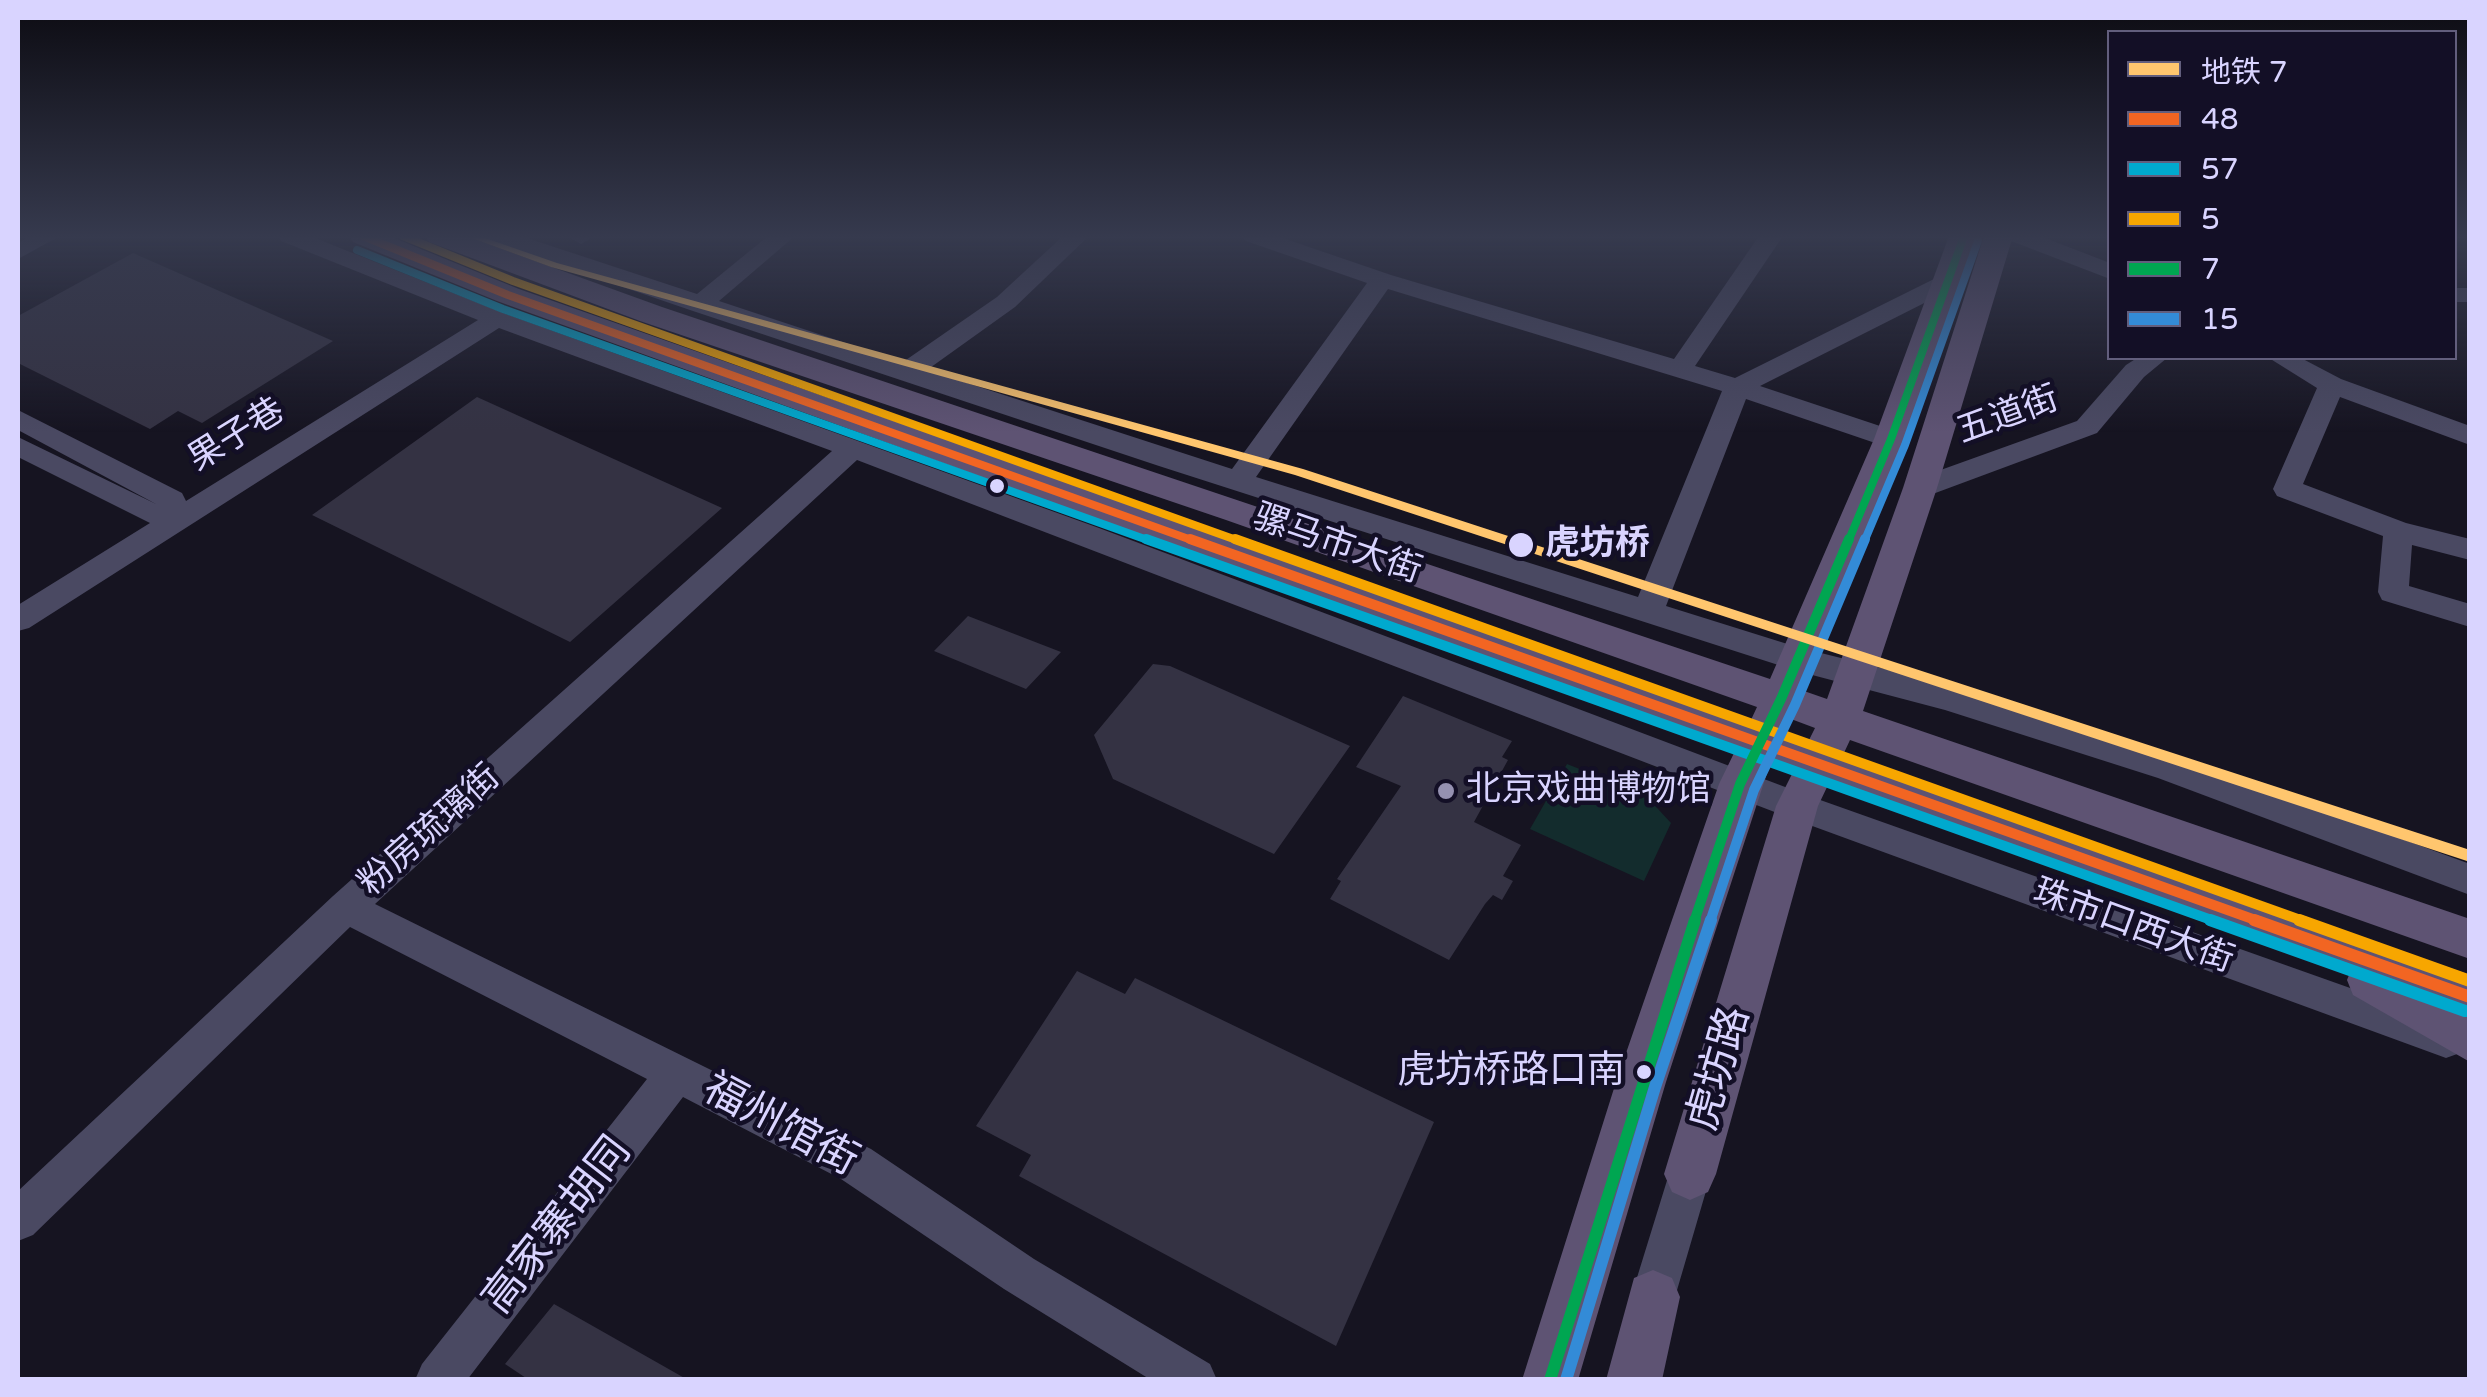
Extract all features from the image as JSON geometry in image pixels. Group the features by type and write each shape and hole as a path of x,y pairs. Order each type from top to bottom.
{"main road":[{"name":"骡马市大街","path":"526,301 1221,552 1750,763 1818,763"},
{"name":"骡马市大街","path":"621,301 651,314 1240,495 1840,719"},
{"name":"虎坊路","path":"1550,1380 1641,1082 1750,763 1782,699 1891,439 1940,301"},
{"name":"虎坊路","path":"1690,1174 1797,806 1840,719 1920,488 1979,301"},
{"path":"1168,459 1240,495"},
{"path":"1089,534 1221,552"},
{"path":"1840,719 2470,939"},
{"name":"珠市口西大街","path":"1818,763 2470,998"},
{"path":"2294,933 2470,1040"},
{"name":"虎坊路","path":"1634,1380 1653,1297"}],"street":[{"path":"453,301 851,450 1750,763"},
{"name":"骡马市大街","path":"690,301 1168,459"},
{"path":"699,304 702,301"},
{"path":"906,372 1007,301"},
{"path":"1240,495 1368,301"},
{"path":"1450,301 1738,387 1891,439"},
{"path":"1678,372 1726,301"},
{"path":"1648,611 1738,387 1909,301"},
{"name":"果子巷","path":"18,599 488,315"},
{"name":"五道街","path":"1920,488 2087,427 2135,372 2151,360"},
{"path":"2286,360 2332,384 2470,436"},
{"path":"2332,384 2287,488 2398,530 2470,550"},
{"path":"18,419 166,510"},
{"path":"18,446 166,510"},
{"name":"粉房琉璃街","path":"18,1220 346,907 851,450"},
{"name":"骡马市大街","path":"1240,495 1855,674"},
{"name":"果子巷","path":"18,620 166,510"},
{"path":"2398,530 2393,592 2470,616"},
{"path":"1855,674 1945,696 2168,767 2470,880"},
{"name":"珠市口西大街","path":"1750,763 1797,806 2470,1048"},
{"name":"福州馆街","path":"346,907 856,1164 1019,1274 1194,1380"},
{"name":"高家寨胡同","path":"438,1380 677,1072"},
{"name":"虎坊路","path":"1653,1297 1690,1174"}],"green space":[{"path":"1567,764 1645,795 1671,823 1644,881 1530,829"}],"building":[{"path":"45,301 243,301 333,341 202,423 178,411 150,429 18,363 18,316"},
{"path":"477,397 722,508 570,642 312,515"},
{"path":"968,616 1061,652 1026,689 934,651"},
{"path":"1153,664 1170,666 1350,746 1274,854 1113,779 1094,735"},
{"path":"1403,696 1512,741 1502,757 1508,760 1474,822 1521,845 1503,876 1513,881 1502,900 1493,895 1485,904 1449,960 1330,899 1341,881 1337,879 1401,786 1356,767"},
{"path":"1077,971 1125,994 1135,978 1434,1122 1336,1346 1019,1176 1031,1155 976,1126"},
{"path":"554,1304 688,1380 529,1380 505,1364"}],"metro line":[{"name":"7","path":"684,301 1299,472 2470,856"}],"transit line":[{"name":"57","path":"484,301 2465,1011"},
{"name":"48","path":"525,301 2470,997"},
{"name":"5","path":"569,301 2470,981"},
{"name":"7","path":"1550,1380 1641,1082 1740,784 1781,699 1891,439 1941,301"},
{"name":"15","path":"1566,1380 1655,1087 1754,790 1795,705 1905,445 1956,301"}],"place":[{"name":"虎坊桥","path":"1521,545"},
{"name":"北京戏曲博物馆","path":"1446,791"},
{"name":"虎坊桥路口南","path":"1644,1072"}]}
